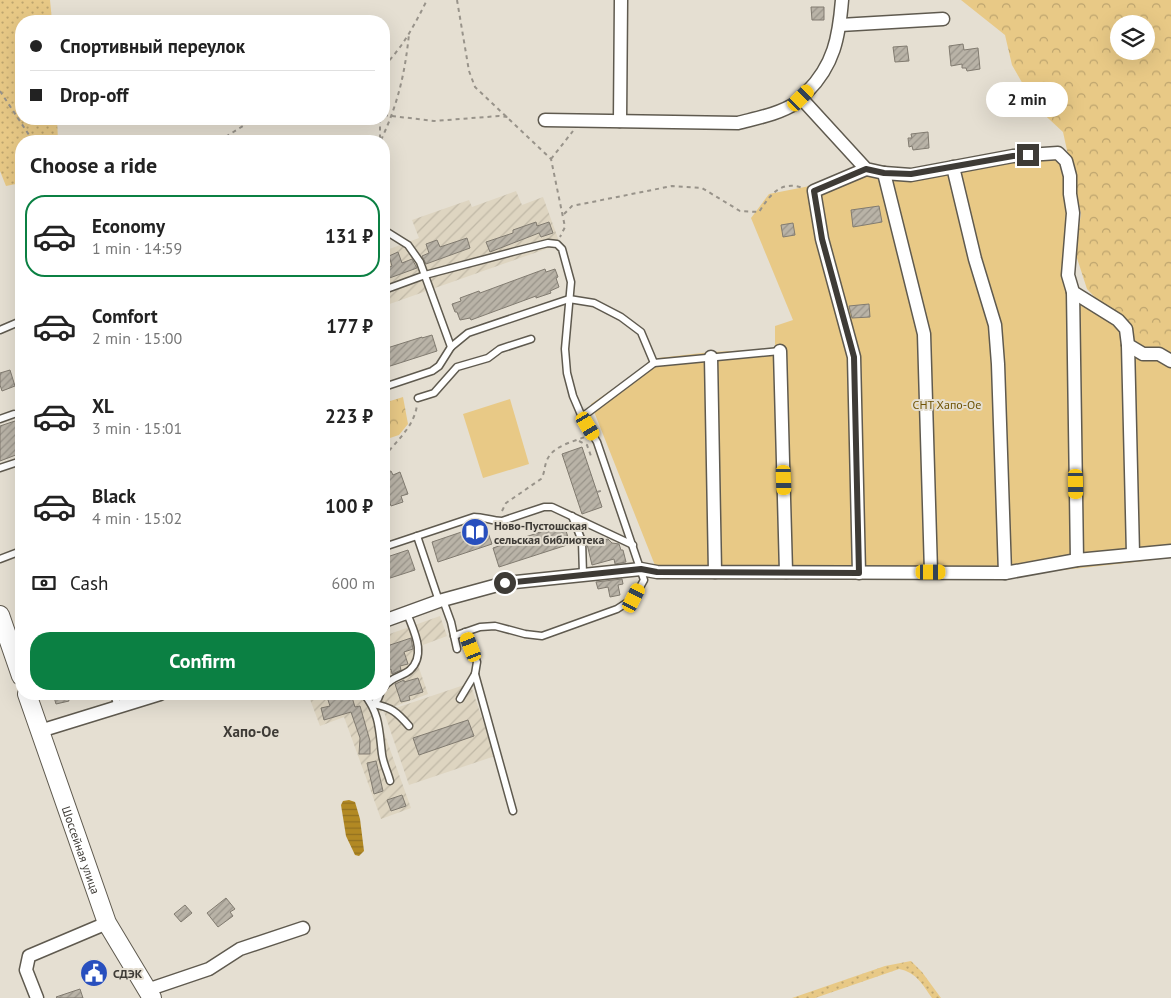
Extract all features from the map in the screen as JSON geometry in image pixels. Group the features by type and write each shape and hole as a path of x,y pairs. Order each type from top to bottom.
{"street":[{"path":"620,121 621,0"},
{"path":"545,120 738,123 768,116 796,103 818,81 832,57 837,41 842,0"},
{"path":"840,25 943,19"},
{"path":"801,98 866,169 884,173 911,174 1013,156 1058,153 1066,161 1070,176 1073,213 1068,275 1073,292 1077,560"},
{"path":"953,167 975,259 995,325 1005,572"},
{"path":"859,573 854,357 822,239 814,191 866,169"},
{"path":"884,173 924,334 931,572"},
{"path":"1073,292 1118,320 1126,329 1128,345 1133,554"},
{"path":"1128,345 1143,354 1159,354 1171,361"},
{"path":"780,350 786,572"},
{"path":"711,358 715,572"},
{"path":"390,619 441,600 505,583 641,569 657,572 1005,572 1077,560 1171,552"},
{"path":"0,615 15,659"},
{"name":"Шоссейная улица","path":"29,700 107,923 150,994"},
{"path":"40,731 141,700"},
{"path":"37,998 26,970 29,956 107,923"},
{"path":"150,994 209,969 240,949 304,928"}],"lane":[{"path":"390,234 408,245 420,262 451,347"},
{"path":"390,288 425,275 516,250 548,243 556,244 562,249 571,282 565,349 567,373 573,396 582,417 597,442 644,580 634,598 617,610 542,636 525,634 495,626 480,627 454,636"},
{"path":"390,385 432,371 439,366 451,347 468,333 570,299 594,303 620,317 641,332 654,363"},
{"path":"0,330 15,324"},
{"path":"418,398 434,393 457,368 488,358 500,349 531,339"},
{"path":"582,417 654,363 780,350"},
{"path":"439,366 450,376"},
{"path":"0,418 14,414"},
{"path":"0,468 15,463"},
{"path":"390,544 474,517 502,521 544,507 552,507 633,545"},
{"path":"572,516 582,541 583,574"},
{"path":"417,536 454,636 457,649"},
{"path":"0,559 15,553"},
{"path":"390,680 410,670 418,657 418,644 407,613"},
{"path":"460,699 475,674 477,662 465,632"},
{"path":"475,674 513,811"},
{"path":"116,700 118,707"},
{"path":"369,700 373,704 381,733 382,756 390,781"},
{"path":"373,704 376,700"},
{"path":"373,704 386,706 400,716 409,726"}],"path":[{"path":"390,60 397,53 409,34 427,0"},
{"path":"457,0 469,71 475,87 551,159 566,227 556,244"},
{"path":"390,120 401,85 409,34"},
{"path":"0,91 15,114"},
{"path":"392,116 434,121 508,117"},
{"path":"551,159 583,120"},
{"path":"229,135 244,125"},
{"path":"564,214 572,206 672,186 702,188 740,211 759,212 778,188 795,185 814,191"},
{"path":"390,450 410,426 415,415 418,398"},
{"path":"502,521 502,509 506,503 541,479 547,460 553,452 563,445 593,435"},
{"path":"578,440 587,445 592,460"}],"shaded area":[{"path":"516,191 522,205 543,197 560,244 390,304 390,249 419,238 412,220 469,200 472,207"},
{"path":"440,616 447,636 423,645 419,668 428,694 377,713 411,808 381,819 344,717 320,726 310,700 390,700 390,634"},
{"path":"470,683 495,756 409,785 384,712"},
{"path":"343,801 355,802 360,819 364,851 359,856 355,855 346,836 341,805"}],"green space":[{"path":"0,0 50,0 51,15 15,15 15,125 57,125 58,135 15,135 15,184 6,186 0,171"},
{"path":"961,0 1171,0 1171,355 1136,340 1087,289 1075,252 1081,214 1063,132 1036,107 1012,65 1005,35"},
{"name":"СНТ Хапо-Ое","path":"1059,157 1070,161 1071,273 1078,288 1171,354 1171,558 992,578 715,576 660,578 591,404 658,358 711,352 775,349 775,326 793,320 751,218 769,194 866,175"},
{"path":"403,397 408,424 399,435 390,438 390,401"},
{"path":"510,399 529,464 483,478 463,414"},
{"path":"911,961 922,972 941,998 932,998 915,976 899,969 815,998 792,998 885,966"}],"building":[{"path":"811,7 824,7 824,20 812,20"},
{"path":"963,44 964,50 978,48 980,69 967,71 966,68 962,68 962,64 951,66 949,46"},
{"path":"907,46 909,61 895,62 893,47"},
{"path":"928,132 929,148 913,150 912,146 909,147 908,138 912,138 911,134"},
{"path":"879,206 882,222 853,227 851,210"},
{"path":"536,222 537,226 549,222 553,233 541,237 539,233 490,252 486,242 513,233 513,230"},
{"path":"793,223 795,235 783,237 781,225"},
{"path":"467,238 470,248 426,264 422,256 429,253 426,244 437,240 440,247"},
{"path":"398,252 402,263 412,259 417,268 390,278 390,267 392,266 390,256"},
{"path":"545,269 546,272 555,269 558,277 556,278 559,287 550,291 551,293 536,298 536,296 471,320 470,318 460,320 457,312 455,312 452,304 461,301 460,298 479,291 480,293"},
{"path":"869,304 870,317 852,318 849,306"},
{"path":"432,335 437,351 390,366 390,347"},
{"path":"10,370 15,386 2,391 0,373"},
{"path":"15,421 15,455 0,461 0,426"},
{"path":"582,447 602,507 582,514 562,454"},
{"path":"390,471 393,475 400,472 408,494 401,496 403,502 391,506 390,503"},
{"path":"485,524 492,544 438,562 432,542"},
{"path":"564,524 570,544 499,567 493,548"},
{"path":"608,539 612,543 619,544 621,550 623,550 626,562 615,564 614,559 592,565 587,544"},
{"path":"408,550 415,570 390,578 390,556"},
{"path":"622,579 623,584 618,585 620,595 610,597 608,587 598,589 596,582"},
{"path":"411,638 413,649 404,652 408,664 400,666 401,670 392,674 390,669 390,645"},
{"path":"418,678 423,692 409,696 410,700 401,702 395,684 404,680 404,682"},
{"path":"55,700 69,701 56,704"},
{"path":"328,700 353,700 355,707 360,706 370,741 370,754 359,754 360,738 351,712 324,720 321,708 330,706"},
{"path":"468,720 474,736 419,755 413,738"},
{"path":"376,761 383,791 374,794 367,763"},
{"path":"402,795 406,806 391,811 387,800"},
{"path":"226,898 235,909 230,912 233,916 218,927 207,913"},
{"path":"185,905 192,913 181,922 174,914"},
{"path":"80,989 83,998 56,997"}],"place":[{"name":"Ново-Пустошская сельская библиотека","path":"475,532"},
{"name":"СДЭК","path":"94,973"}],"district":[{"name":"Хапо-Ое","path":"251,731"}],"route":[{"path":"505,583 641,569 657,572 859,573 854,357 822,239 814,191 866,169 884,173 911,174 1028,155"}]}
